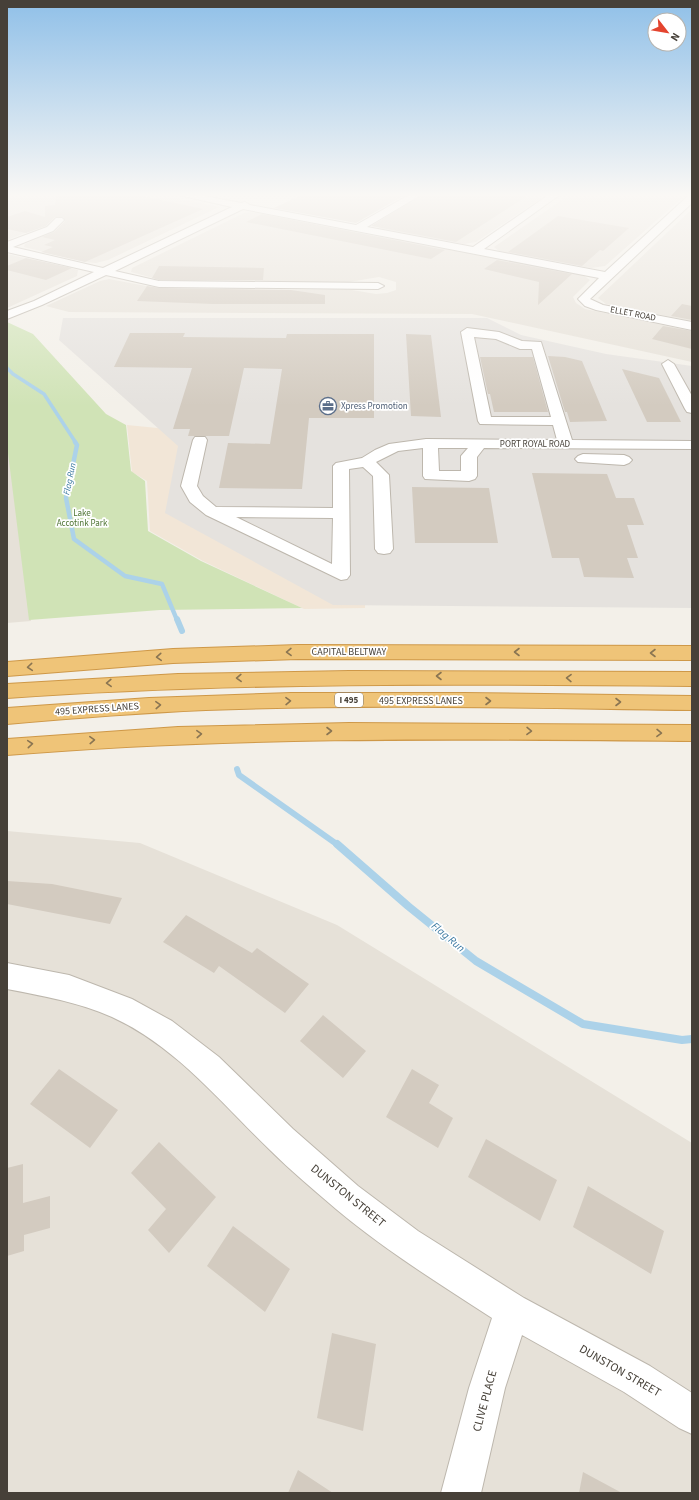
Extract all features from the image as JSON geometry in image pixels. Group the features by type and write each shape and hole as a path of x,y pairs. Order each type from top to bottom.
{"highway":[{"name":"CAPITAL BELTWAY","path":"7,669 173,656 291,652 692,653"},
{"path":"7,691 100,683 289,676 456,676 692,679"},
{"name":"495 EXPRESS LANES","path":"7,716 123,707 234,702 422,700 692,703"},
{"path":"7,746 53,742 265,731 425,730 692,733"}],"street":[{"path":"80,266 146,282 171,285 378,286"},
{"path":"7,316 117,266"},
{"path":"554,266 607,276 618,266"},
{"name":"ELLET ROAD","path":"607,276 585,297 584,299 589,304 692,326"},
{"path":"559,421 484,421 467,332 499,336 520,345 537,346 559,421 567,452 624,460"},
{"path":"668,364 692,410"},
{"path":"527,421 533,444"},
{"path":"200,440 189,486 196,499 212,512 340,575 341,466 366,462 381,475 384,549"},
{"path":"430,444 431,476 469,476 469,456 479,444"},
{"name":"PORT ROYAL ROAD","path":"366,462 379,452 394,446 430,444 533,444 567,452 692,445"},
{"path":"212,512 341,514"},
{"name":"DUNSTON STREET","path":"9,980 69,988 122,1008 162,1031 209,1067 282,1140 346,1197 406,1243 512,1310 637,1379 692,1415"},
{"name":"CLIVE PLACE","path":"461,1493 487,1388 512,1310"}],"shaded area":[{"path":"7,266 60,266 78,270 77,276 7,308"},
{"path":"136,266 536,266 583,275 590,280 573,297 576,303 585,309 692,331 692,362 472,314 69,312 46,306 100,281 109,279 146,286 178,289 352,290 376,294 396,290 396,282 379,277 349,282 182,281 153,278 131,272 132,268"},
{"path":"580,266 605,266 591,268"},
{"path":"632,266 692,266 692,321 606,304 598,298"},
{"path":"63,318 487,318 521,335 606,354 692,366 692,608 333,605 165,513 178,446 59,340"},
{"path":"127,425 351,447 364,463 365,608 304,609 203,561 150,531 147,481 132,472"},
{"path":"7,434 31,621 7,623"},
{"path":"7,831 140,843 337,925 692,1143 692,1493 7,1493"}],"green space":[{"name":"Lake Accotink Park","path":"7,322 33,334 106,414 126,425 131,471 145,481 148,531 201,561 302,608 160,610 29,620 7,445"}],"building":[{"path":"7,266 63,266 72,268 46,280 7,270"},
{"path":"159,266 264,268 263,280 159,280 152,278"},
{"path":"488,266 529,266 572,274 538,305 539,282 484,269"},
{"path":"147,286 159,288 291,290 325,295 325,304 213,304 137,301"},
{"path":"682,304 692,306 692,320 671,316"},
{"path":"663,326 692,331 692,349 652,339"},
{"path":"130,333 185,333 183,337 286,338 287,334 374,334 374,418 309,418 302,489 219,488 228,443 270,444 282,369 244,368 229,436 188,436 190,429 173,429 192,368 114,367"},
{"path":"406,334 431,335 441,417 411,416"},
{"path":"548,356 565,357 582,361 607,421 570,422 567,412 565,412"},
{"path":"480,357 533,357 548,412 494,412 490,394 488,394"},
{"path":"622,369 659,378 681,422 647,422"},
{"path":"532,473 607,474 616,498 634,498 644,525 627,525 638,558 627,558 634,578 584,577 579,558 552,558"},
{"path":"412,487 489,488 498,543 415,543"},
{"path":"7,881 52,884 122,898 110,924 7,904"},
{"path":"186,915 252,953 257,948 309,984 285,1013 219,966 214,973 163,942"},
{"path":"323,1015 366,1051 343,1078 300,1041"},
{"path":"59,1069 118,1110 90,1148 30,1104"},
{"path":"412,1069 439,1085 429,1103 453,1118 438,1148 386,1117"},
{"path":"486,1139 557,1180 540,1221 468,1177"},
{"path":"159,1142 216,1197 169,1253 148,1230 166,1209 131,1173"},
{"path":"23,1164 23,1203 50,1196 50,1228 24,1235 24,1251 7,1256 7,1168"},
{"path":"588,1186 664,1231 651,1274 573,1227"},
{"path":"233,1226 290,1269 265,1312 207,1266"},
{"path":"332,1333 376,1344 363,1431 317,1418"},
{"path":"298,1470 333,1493 288,1493"},
{"path":"583,1472 622,1493 579,1493"}],"waterway":[{"name":"Flag Run","path":"7,368 13,374 44,394 76,443"},
{"name":"Flag Run","path":"75,442 77,445 66,498 74,539 125,576 162,584 177,620"},
{"name":"Flag Run","path":"177,619 182,631"},
{"name":"Flag Run","path":"237,769 239,775 338,845"},
{"name":"Flag Run","path":"337,844 408,906 476,961 583,1024 682,1040 692,1039"}],"place":[{"name":"Xpress Promotion","path":"328,406"}]}
